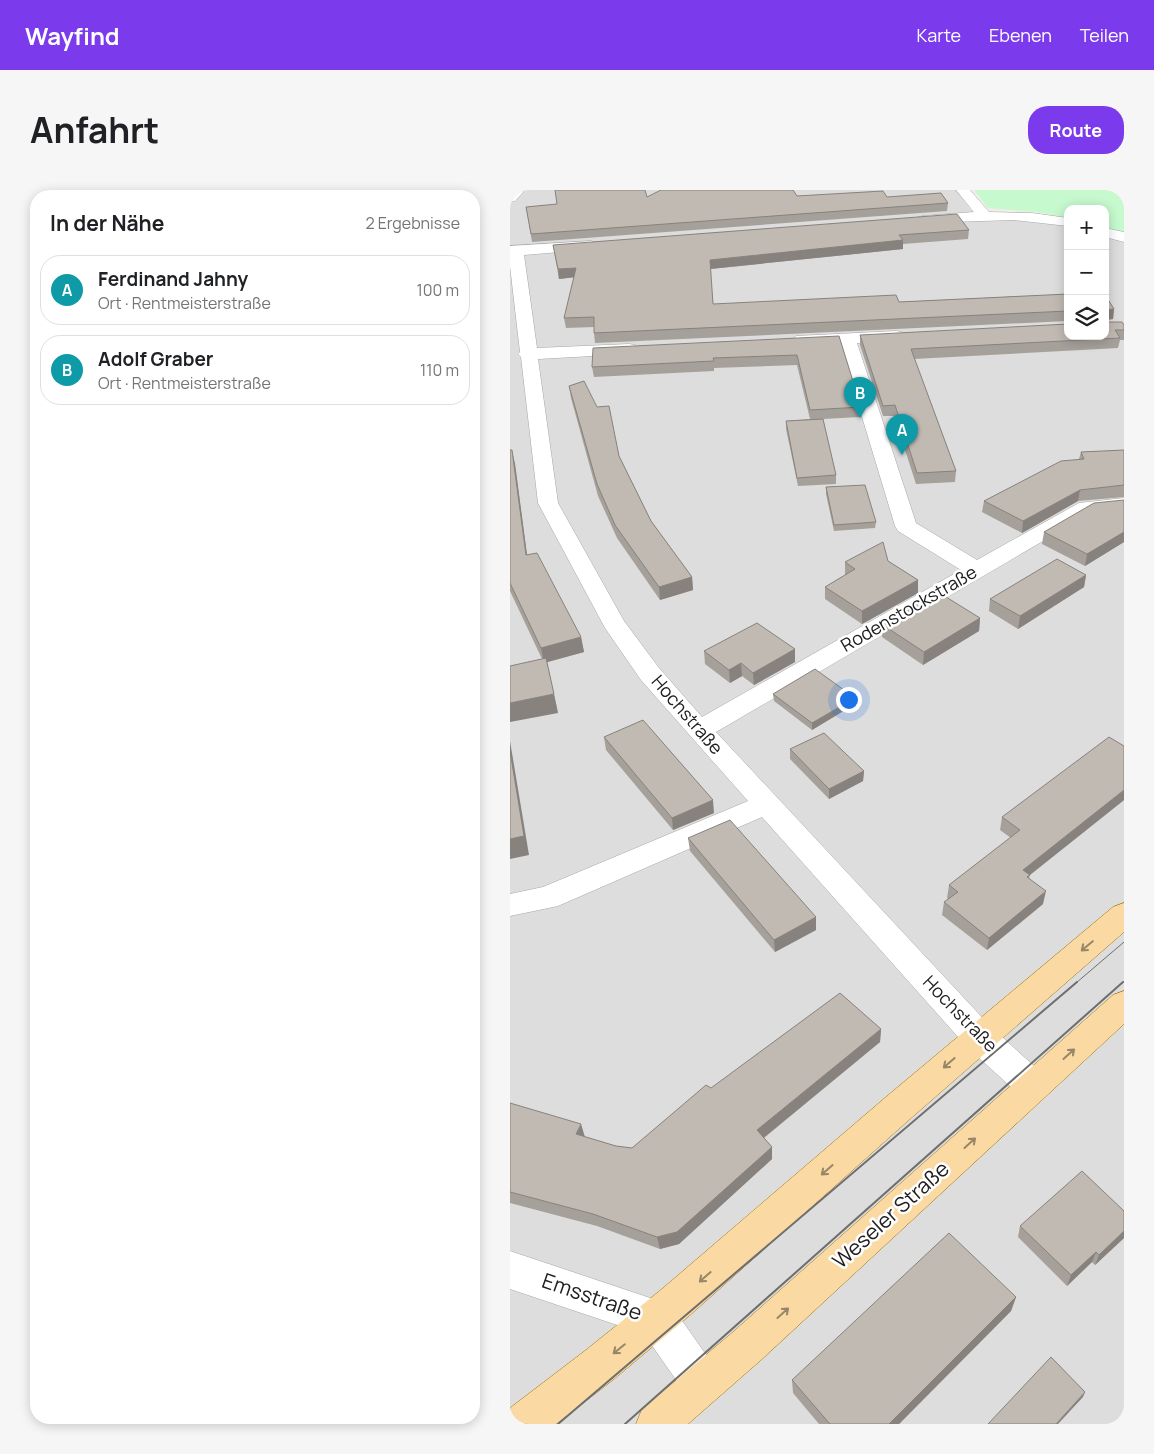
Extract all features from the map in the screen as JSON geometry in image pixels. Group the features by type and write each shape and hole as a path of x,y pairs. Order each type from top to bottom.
{"main road":[{"path":"522,1424 657,1319 979,1037 1124,915"},
{"name":"Weseler Straße","path":"657,1424 754,1339 1124,1004"}],"street":[{"path":"510,198 518,190"},
{"path":"963,190 984,215"},
{"path":"906,221 984,215 1019,215 1064,221"},
{"path":"1109,233 1124,237"},
{"path":"513,252 603,245"},
{"name":"Hochstraße","path":"513,252 548,503 612,623 650,674 766,804 979,1037 1032,1086"},
{"path":"789,341 914,335"},
{"path":"847,338 906,526 977,570"},
{"path":"528,354 644,348"},
{"name":"Rodenstockstraße","path":"699,730 1086,507 1124,504"},
{"path":"510,905 548,898 766,804"},
{"name":"Emsstraße","path":"510,1270 657,1319 702,1383"}],"shaded area":[{"path":"510,190 959,190 987,218 1015,219 1064,225 1064,340 1109,340 1109,237 1124,241 1124,1424 510,1424"}],"green space":[{"path":"974,190 1124,190 1124,233 1109,228 1109,205 1064,205 1064,217 1037,212 988,208"}],"building":[{"path":"555,190 645,190 647,197 661,190 793,190 797,196 883,191 887,197 941,193 948,203 531,234 526,207 557,204"},
{"path":"957,214 969,230 899,235 903,240 710,260 713,304 896,295 899,302 1064,294 1064,311 594,333 594,317 564,318 576,268 558,269 553,245"},
{"path":"1109,301 1114,309 1109,310"},
{"path":"1109,322 1122,322 1124,330 1115,330 1120,338 1109,339"},
{"path":"1064,324 1064,340 1082,340 911,349 956,471 917,473 895,405 883,406 860,335"},
{"path":"839,336 861,407 810,410 797,355 713,358 714,361 592,367 593,348"},
{"path":"584,381 597,407 609,406 619,456 651,521 692,577 659,587 615,525 597,484 569,386"},
{"path":"823,419 836,475 797,478 786,421"},
{"path":"510,450 512,450 526,555 537,553 581,637 541,648 510,583"},
{"path":"1124,450 1124,485 1080,490 1023,521 984,501 1061,461 1084,459 1081,452"},
{"path":"865,485 876,522 834,525 826,487"},
{"path":"1124,500 1124,532 1087,554 1044,532 1094,503"},
{"path":"883,542 888,561 918,580 862,611 825,587 855,569 845,562"},
{"path":"1057,559 1086,575 1020,616 990,599"},
{"path":"938,592 980,618 924,652 883,625"},
{"path":"757,623 795,649 753,673 741,663 729,670 704,651"},
{"path":"546,658 554,694 510,703 510,666"},
{"path":"815,669 855,698 812,723 773,694"},
{"path":"643,720 713,800 672,818 604,737"},
{"path":"824,733 864,771 829,789 790,749"},
{"path":"1109,737 1124,746 1124,790 1023,870 1030,875 1027,877 1046,891 989,938 944,902 958,892 949,885 1020,830 1002,817"},
{"path":"510,751 524,836 510,839"},
{"path":"730,820 816,917 774,940 688,838"},
{"path":"840,993 881,1029 757,1130 772,1147 677,1232 657,1237 593,1214 510,1192 510,1103 581,1124 576,1134 616,1146 632,1148 706,1085 711,1088"},
{"path":"1082,1171 1124,1211 1124,1231 1099,1255 1096,1252 1071,1275 1020,1226"},
{"path":"949,1233 1016,1297 889,1424 830,1424 792,1380"},
{"path":"1051,1357 1085,1392 1056,1424 988,1424"}],"tram line":[{"path":"1076,983 1124,942"},
{"path":"558,1424 1077,982"},
{"path":"625,1424 1123,982"}],"place":[{"name":"Adolf Graber","path":"860,418"},
{"name":"Ferdinand Jahny","path":"902,455"}]}
